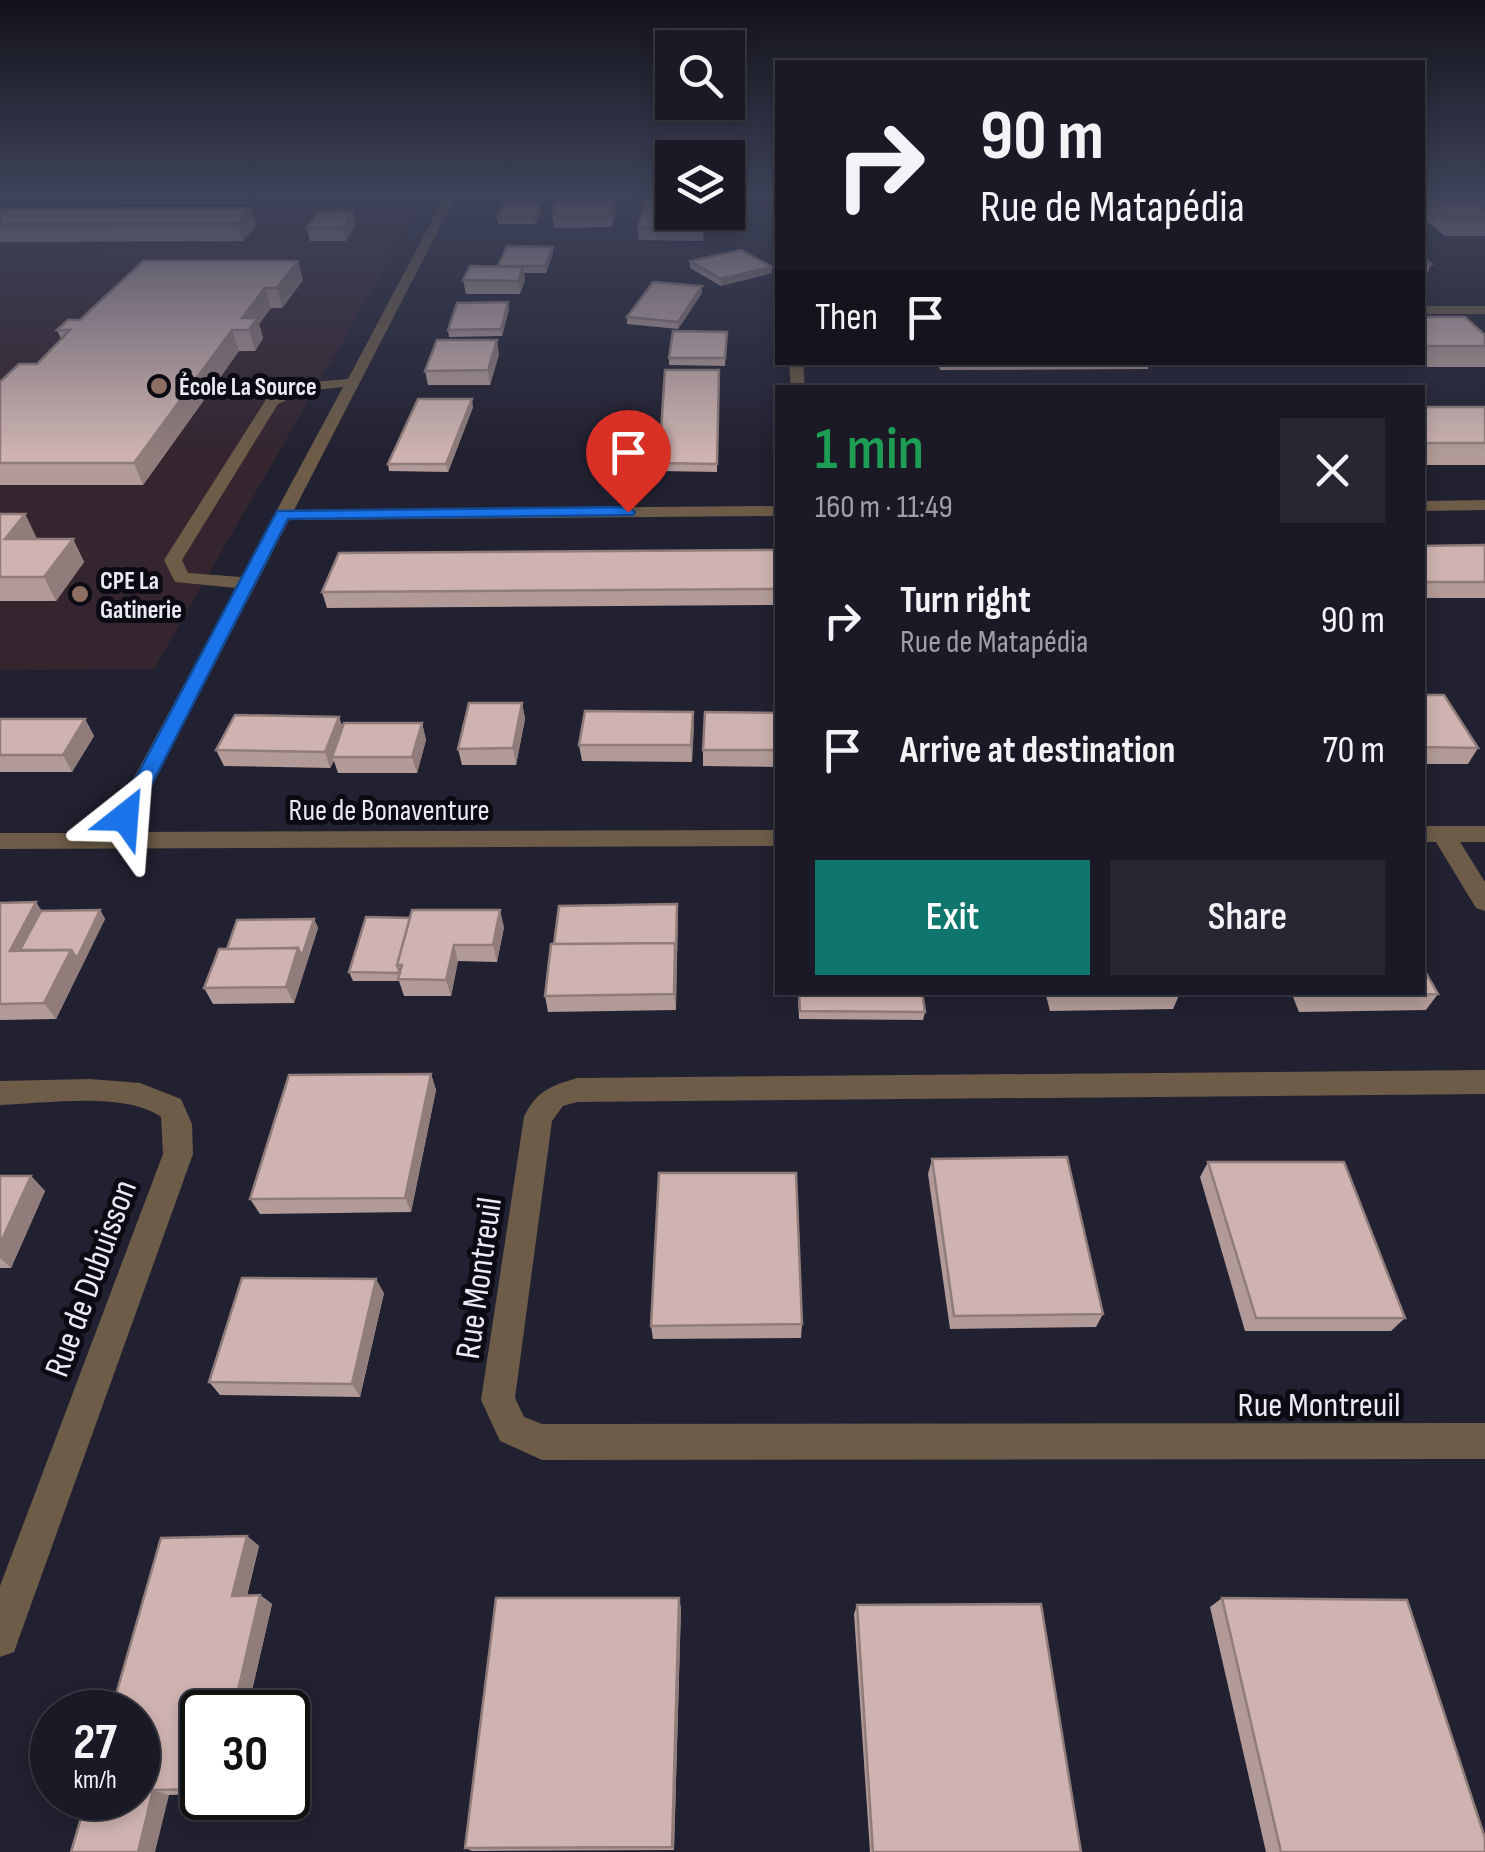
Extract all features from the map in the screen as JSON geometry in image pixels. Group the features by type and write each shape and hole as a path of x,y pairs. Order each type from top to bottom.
{"street":[{"path":"111,842 407,280"},
{"path":"1425,310 1485,310"},
{"path":"248,583 180,578 173,560 272,402 287,390 311,384 355,382"},
{"path":"1425,506 1485,506"},
{"path":"283,515 775,511"},
{"path":"1432,834 1485,834"},
{"path":"1432,834 1485,902"},
{"name":"Rue de Bonaventure","path":"0,841 775,838"},
{"name":"Rue Montreuil","path":"1485,1082 577,1090 553,1097 538,1116 498,1400 512,1429 542,1442 1485,1441"},
{"name":"Rue de Dubuisson","path":"0,1093 127,1092 156,1097 171,1108 180,1128 178,1154 0,1638"}],"shaded area":[{"name":"École La Source","path":"0,280 378,280 154,669 0,670"}],"building":[{"path":"122,280 283,280 277,288 265,288 242,318 257,318 249,330 232,330 134,463 0,463 0,382 19,364 37,364 70,330 57,330 68,320 80,320"},
{"path":"653,282 702,286 678,322 627,317"},
{"path":"508,302 501,329 448,330 457,303"},
{"path":"1425,317 1465,317 1485,335 1485,346 1425,346"},
{"path":"673,331 727,332 725,358 669,358"},
{"path":"437,340 497,340 488,370 425,371"},
{"path":"665,370 719,370 717,464 659,463"},
{"path":"418,399 472,399 446,464 388,464"},
{"path":"1425,407 1485,407 1485,443 1425,443"},
{"path":"0,514 25,514 5,539 73,539 44,577 0,577"},
{"path":"1485,545 1485,582 1425,582 1425,546"},
{"path":"775,550 775,589 322,592 339,553"},
{"path":"1425,695 1444,695 1478,748 1425,747"},
{"path":"469,703 522,703 513,748 458,749"},
{"path":"585,711 693,712 691,745 579,745"},
{"path":"705,712 775,713 775,750 703,750"},
{"path":"235,715 339,717 325,752 216,750"},
{"path":"0,719 85,719 63,755 0,755"},
{"path":"344,723 422,723 412,757 332,757"},
{"path":"36,902 10,951 71,950 44,1003 0,1004 0,903"},
{"path":"677,904 676,951 675,943 554,944 559,906"},
{"path":"100,910 77,958 71,950 20,950 41,911"},
{"path":"412,910 500,910 493,945 454,945 446,980 398,979 402,965 397,965"},
{"path":"366,917 410,918 397,965 400,973 349,972"},
{"path":"314,919 302,956 298,948 227,949 237,920"},
{"path":"675,943 674,994 545,996 551,944"},
{"path":"298,948 286,987 204,988 219,949"},
{"path":"1425,971 1438,994 1425,994"},
{"path":"799,995 922,995 925,1012 800,1011"},
{"path":"431,1074 405,1198 250,1199 289,1075"},
{"path":"1067,1157 1103,1314 954,1316 932,1159"},
{"path":"1208,1162 1344,1162 1405,1318 1256,1318"},
{"path":"659,1173 796,1173 802,1324 651,1326"},
{"path":"0,1176 31,1176 0,1244"},
{"path":"242,1278 376,1279 352,1384 209,1382"},
{"path":"247,1536 232,1596 260,1595 238,1690 180,1690 180,1789 160,1790 160,1690 117,1690 161,1538"},
{"path":"496,1598 679,1598 672,1847 465,1848"},
{"path":"1222,1598 1407,1600 1485,1838 1485,1852 1281,1852"},
{"path":"1041,1604 1081,1852 873,1852 857,1605"},
{"path":"80,1820 146,1820 138,1852 71,1852"}],"place":[{"name":"École La Source","path":"159,386"},
{"name":"CPE La Gatinerie","path":"80,594"}],"route":[{"path":"125,817 283,515 628,512"}]}
